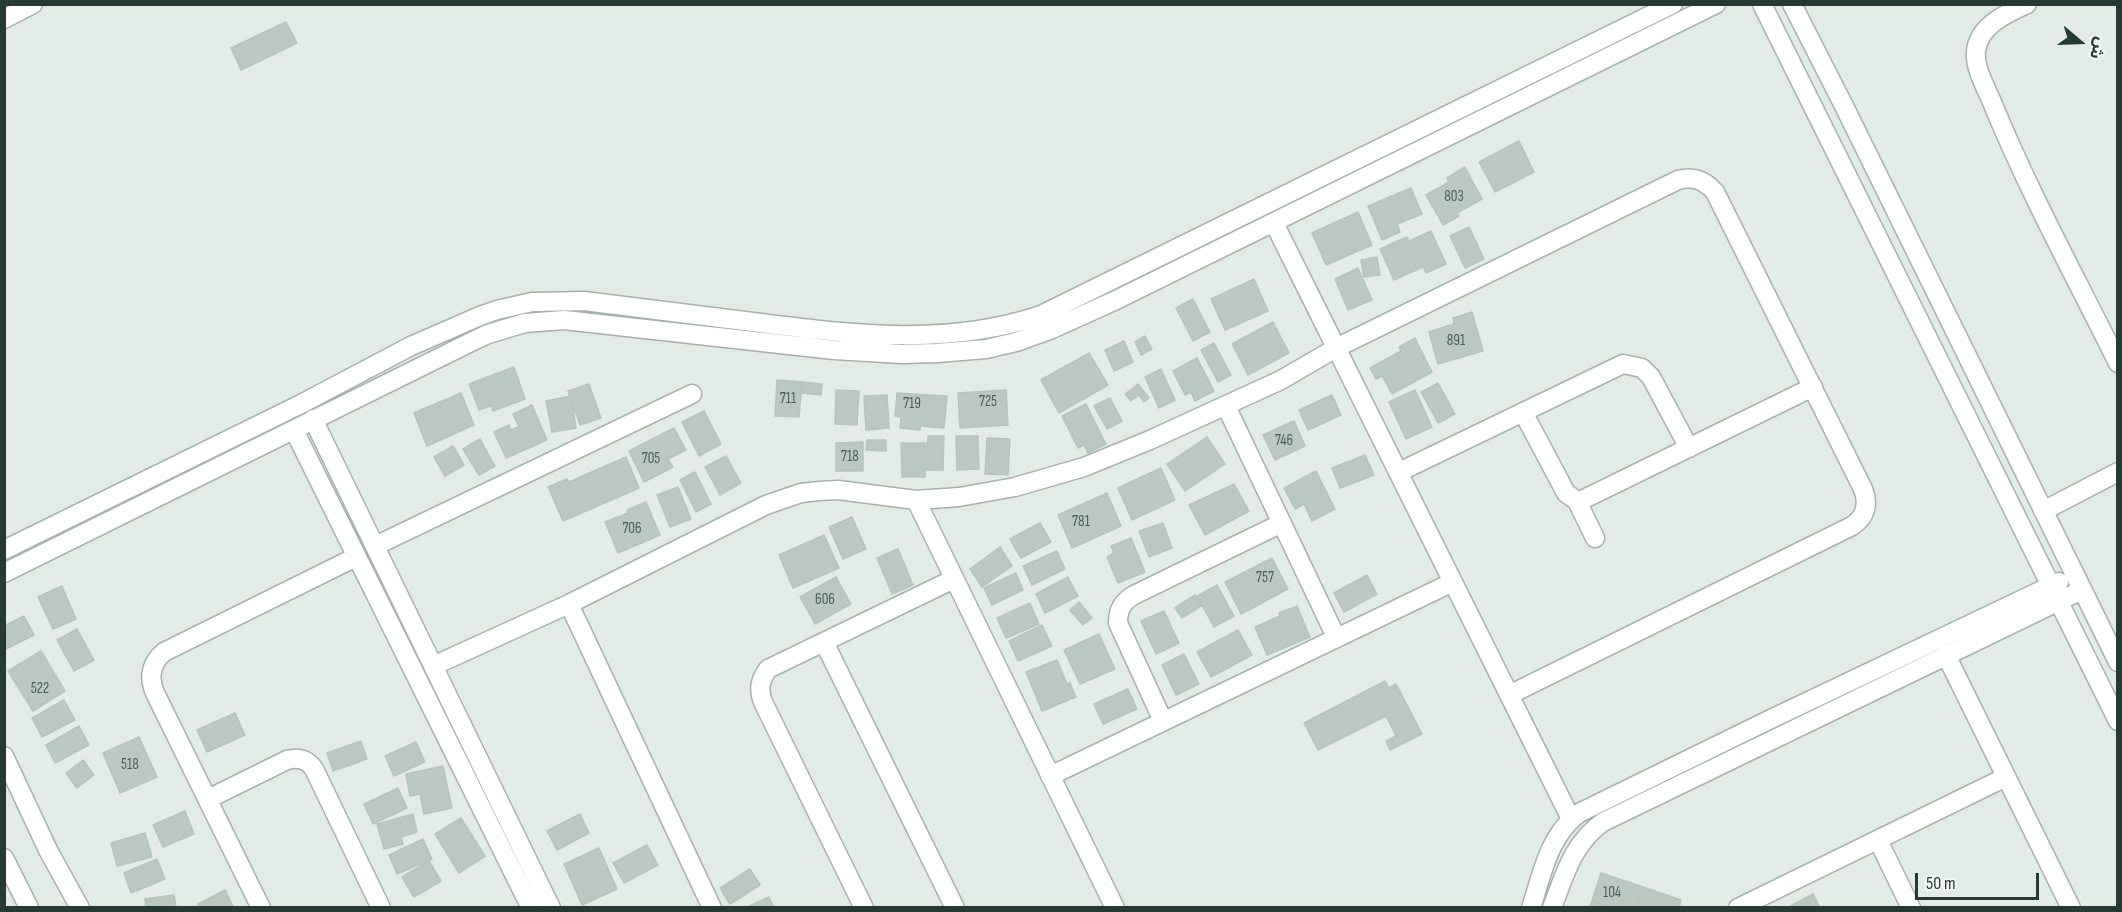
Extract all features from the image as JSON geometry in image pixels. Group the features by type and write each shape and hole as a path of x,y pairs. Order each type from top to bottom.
{"street":[{"path":"4,19 33,4"},
{"path":"4,550 301,404 411,346 497,310 532,302 567,300 835,332 889,336 968,333 1017,323 1041,315 1673,4"},
{"path":"4,573 420,366 471,342 525,323 564,320 741,341 903,354 971,350 1001,346 1031,338 1114,301 1274,223 1716,4"},
{"path":"1762,4 2118,721"},
{"path":"1792,4 2118,662"},
{"path":"2027,4 1990,25 1980,37 1976,53 1978,69 2006,135 2118,363"},
{"path":"433,666 569,604 783,498 810,492 838,490 916,500 959,498 1044,479 1117,455 1281,380 1336,348 1678,180 1694,178 1702,181 1715,192 1866,495 1865,510 1858,522 1509,695"},
{"path":"1864,209 1888,196"},
{"path":"1274,223 1571,819"},
{"path":"1104,284 1114,301"},
{"path":"411,346 420,366"},
{"path":"1399,472 1623,364 1642,368 1651,377 1689,448"},
{"path":"1577,501 1813,387"},
{"path":"375,546 692,394"},
{"path":"1226,406 1336,637"},
{"path":"1523,412 1566,493 1577,501 1595,538"},
{"path":"314,419 433,666 446,715 531,908"},
{"path":"294,430 356,557 446,715 551,908"},
{"path":"2043,511 2118,472"},
{"path":"916,500 1114,908"},
{"path":"1163,721 1118,624 1121,607 1134,595 1282,523"},
{"path":"261,908 152,686 151,672 158,657 164,652 356,557"},
{"path":"864,908 760,695 761,681 768,669 954,579"},
{"path":"1050,776 1453,582"},
{"path":"1552,908 1576,848 1593,829 1604,822 1946,654 2078,582"},
{"path":"1531,908 1557,835 1571,819 1588,808 1771,719 2055,594"},
{"path":"569,604 712,908"},
{"path":"824,642 955,908"},
{"path":"1946,654 2071,908"},
{"path":"1771,719 1780,736"},
{"path":"4,756 48,850 80,908"},
{"path":"208,799 286,760 304,759 314,769 381,908"},
{"path":"1738,908 2006,777"},
{"path":"1878,840 1911,908"},
{"path":"4,858 11,885 29,908"}],"building":[{"path":"286,22 297,43 241,70 231,48"},
{"path":"1519,141 1534,172 1495,192 1479,162"},
{"path":"1465,167 1482,199 1457,213 1459,216 1443,225 1426,195 1449,182 1447,178"},
{"path":"1411,188 1422,214 1397,224 1400,232 1382,240 1368,206"},
{"path":"1358,212 1372,245 1326,265 1312,233"},
{"path":"1469,227 1484,259 1465,268 1450,236"},
{"path":"1431,231 1446,264 1426,273 1423,267 1394,280 1380,249 1407,237 1409,241"},
{"path":"1377,257 1380,275 1364,277 1361,260"},
{"path":"1358,268 1372,300 1348,310 1335,279"},
{"path":"1254,279 1268,311 1225,330 1211,299"},
{"path":"1193,299 1210,332 1193,341 1176,308"},
{"path":"1472,312 1483,351 1438,364 1429,332 1454,324 1453,318"},
{"path":"1273,322 1289,353 1248,375 1232,344"},
{"path":"1145,336 1152,349 1141,355 1135,342"},
{"path":"1415,338 1432,372 1392,394 1382,376 1376,379 1370,368 1401,351 1399,347"},
{"path":"1124,341 1133,362 1114,371 1105,350"},
{"path":"1214,343 1231,375 1218,382 1201,350"},
{"path":"1089,353 1108,385 1059,413 1041,380"},
{"path":"1197,358 1214,391 1195,401 1191,392 1185,395 1173,371"},
{"path":"514,367 525,399 493,411 491,406 479,410 469,384"},
{"path":"1161,369 1175,400 1159,408 1145,377"},
{"path":"777,380 802,382 799,417 775,416"},
{"path":"802,382 822,384 821,395 801,393"},
{"path":"1438,383 1455,414 1438,423 1421,392"},
{"path":"589,384 601,418 580,425 568,391"},
{"path":"1138,384 1149,398 1144,402 1139,395 1131,401 1125,394"},
{"path":"836,390 859,391 857,425 835,424"},
{"path":"1006,390 1008,425 960,428 958,393"},
{"path":"1415,390 1432,427 1406,439 1389,402"},
{"path":"461,393 474,425 427,446 414,413"},
{"path":"897,393 947,396 944,428 920,426 920,430 900,428 901,417 895,416"},
{"path":"887,395 889,428 866,430 864,396"},
{"path":"1332,395 1341,415 1308,430 1299,410"},
{"path":"571,396 576,428 552,432 546,401"},
{"path":"1110,398 1122,421 1107,429 1094,406"},
{"path":"1086,404 1106,444 1088,453 1084,445 1078,448 1062,416"},
{"path":"532,405 547,440 506,458 494,432 509,425 511,430 519,427 513,414"},
{"path":"704,411 721,444 699,456 682,422"},
{"path":"1294,421 1305,446 1275,460 1263,435"},
{"path":"674,428 686,450 668,459 673,467 644,482 629,451"},
{"path":"928,436 944,436 943,470 927,470"},
{"path":"956,436 978,436 979,469 957,470"},
{"path":"1207,437 1225,464 1185,491 1167,464"},
{"path":"987,438 1010,439 1008,475 985,474"},
{"path":"480,439 495,466 479,475 463,449"},
{"path":"867,440 886,440 886,451 866,450"},
{"path":"863,442 863,471 836,471 836,443"},
{"path":"901,443 926,443 925,477 902,477"},
{"path":"453,446 464,465 445,476 434,457"},
{"path":"1365,455 1374,475 1340,488 1332,468"},
{"path":"726,456 741,483 720,495 705,467"},
{"path":"626,457 639,488 563,521 548,487 567,479 569,482"},
{"path":"1161,468 1175,500 1132,520 1118,488"},
{"path":"1316,471 1335,509 1312,521 1304,504 1295,509 1284,488"},
{"path":"695,472 711,504 696,512 680,480"},
{"path":"1234,484 1249,511 1205,535 1189,505"},
{"path":"678,487 691,519 670,527 657,495"},
{"path":"1107,493 1121,526 1072,548 1058,515"},
{"path":"646,502 660,535 618,553 605,522 628,513 627,510"},
{"path":"852,517 866,549 843,559 829,527"},
{"path":"1040,523 1051,542 1021,558 1010,539"},
{"path":"1163,523 1172,548 1149,557 1139,531"},
{"path":"824,535 839,568 793,588 779,555"},
{"path":"1131,538 1145,572 1118,583 1107,557 1114,553 1111,546"},
{"path":"1000,547 1012,566 982,587 970,569"},
{"path":"898,549 913,585 892,594 877,558"},
{"path":"1057,551 1065,569 1032,585 1023,566"},
{"path":"1272,558 1288,589 1241,614 1225,582"},
{"path":"1016,573 1023,590 992,605 984,588"},
{"path":"1367,575 1377,594 1344,612 1334,593"},
{"path":"836,577 851,604 815,624 800,597"},
{"path":"1068,577 1078,596 1045,613 1036,594"},
{"path":"1217,585 1234,616 1214,627 1197,596"},
{"path":"62,586 76,619 53,629 38,597"},
{"path":"1195,595 1201,606 1182,618 1175,608"},
{"path":"1079,602 1092,618 1083,625 1070,610"},
{"path":"1030,603 1039,624 1006,638 997,618"},
{"path":"1297,606 1310,637 1267,655 1255,627"},
{"path":"1164,611 1179,643 1156,654 1141,621"},
{"path":"24,616 34,635 4,650 4,626"},
{"path":"1042,625 1052,646 1018,661 1009,641"},
{"path":"77,629 94,660 74,671 57,640"},
{"path":"1238,630 1252,655 1211,677 1197,652"},
{"path":"1099,634 1115,669 1080,684 1064,650"},
{"path":"41,651 65,691 33,711 8,671"},
{"path":"1184,654 1199,684 1176,695 1162,665"},
{"path":"1057,660 1067,684 1070,683 1076,697 1042,711 1026,672"},
{"path":"1385,681 1389,688 1396,684 1422,734 1390,750 1386,741 1396,736 1386,716 1318,750 1304,723"},
{"path":"1128,689 1137,709 1103,724 1094,704"},
{"path":"64,700 75,720 42,737 32,718"},
{"path":"235,713 245,735 207,752 197,730"},
{"path":"79,726 89,745 55,763 46,745"},
{"path":"139,737 157,777 120,793 103,753"},
{"path":"361,741 367,759 333,771 327,753"},
{"path":"416,742 425,762 394,776 385,756"},
{"path":"83,760 94,775 77,788 66,773"},
{"path":"443,766 452,808 424,814 420,794 410,796 406,774"},
{"path":"398,788 407,808 373,824 364,804"},
{"path":"185,811 194,834 163,847 153,825"},
{"path":"413,814 417,832 401,837 403,844 384,849 377,824"},
{"path":"580,814 589,833 557,850 547,831"},
{"path":"461,818 485,856 459,873 435,834"},
{"path":"145,833 152,857 117,866 111,843"},
{"path":"423,839 432,859 397,874 389,855"},
{"path":"647,845 658,865 624,883 613,863"},
{"path":"599,848 617,889 582,905 564,864"},
{"path":"157,859 165,879 131,893 124,873"},
{"path":"429,861 441,881 414,897 402,877"},
{"path":"750,869 760,885 730,904 720,888"},
{"path":"1601,873 1643,887 1636,908 1612,908 1592,901"},
{"path":"1643,887 1681,900 1679,908 1636,908"},
{"path":"225,890 234,908 200,908 198,904"},
{"path":"1813,894 1820,908 1787,908"},
{"path":"174,895 176,907 146,908 145,899"},
{"path":"769,897 774,908 745,908"},
{"path":"1592,901 1612,908 1589,908"}]}
